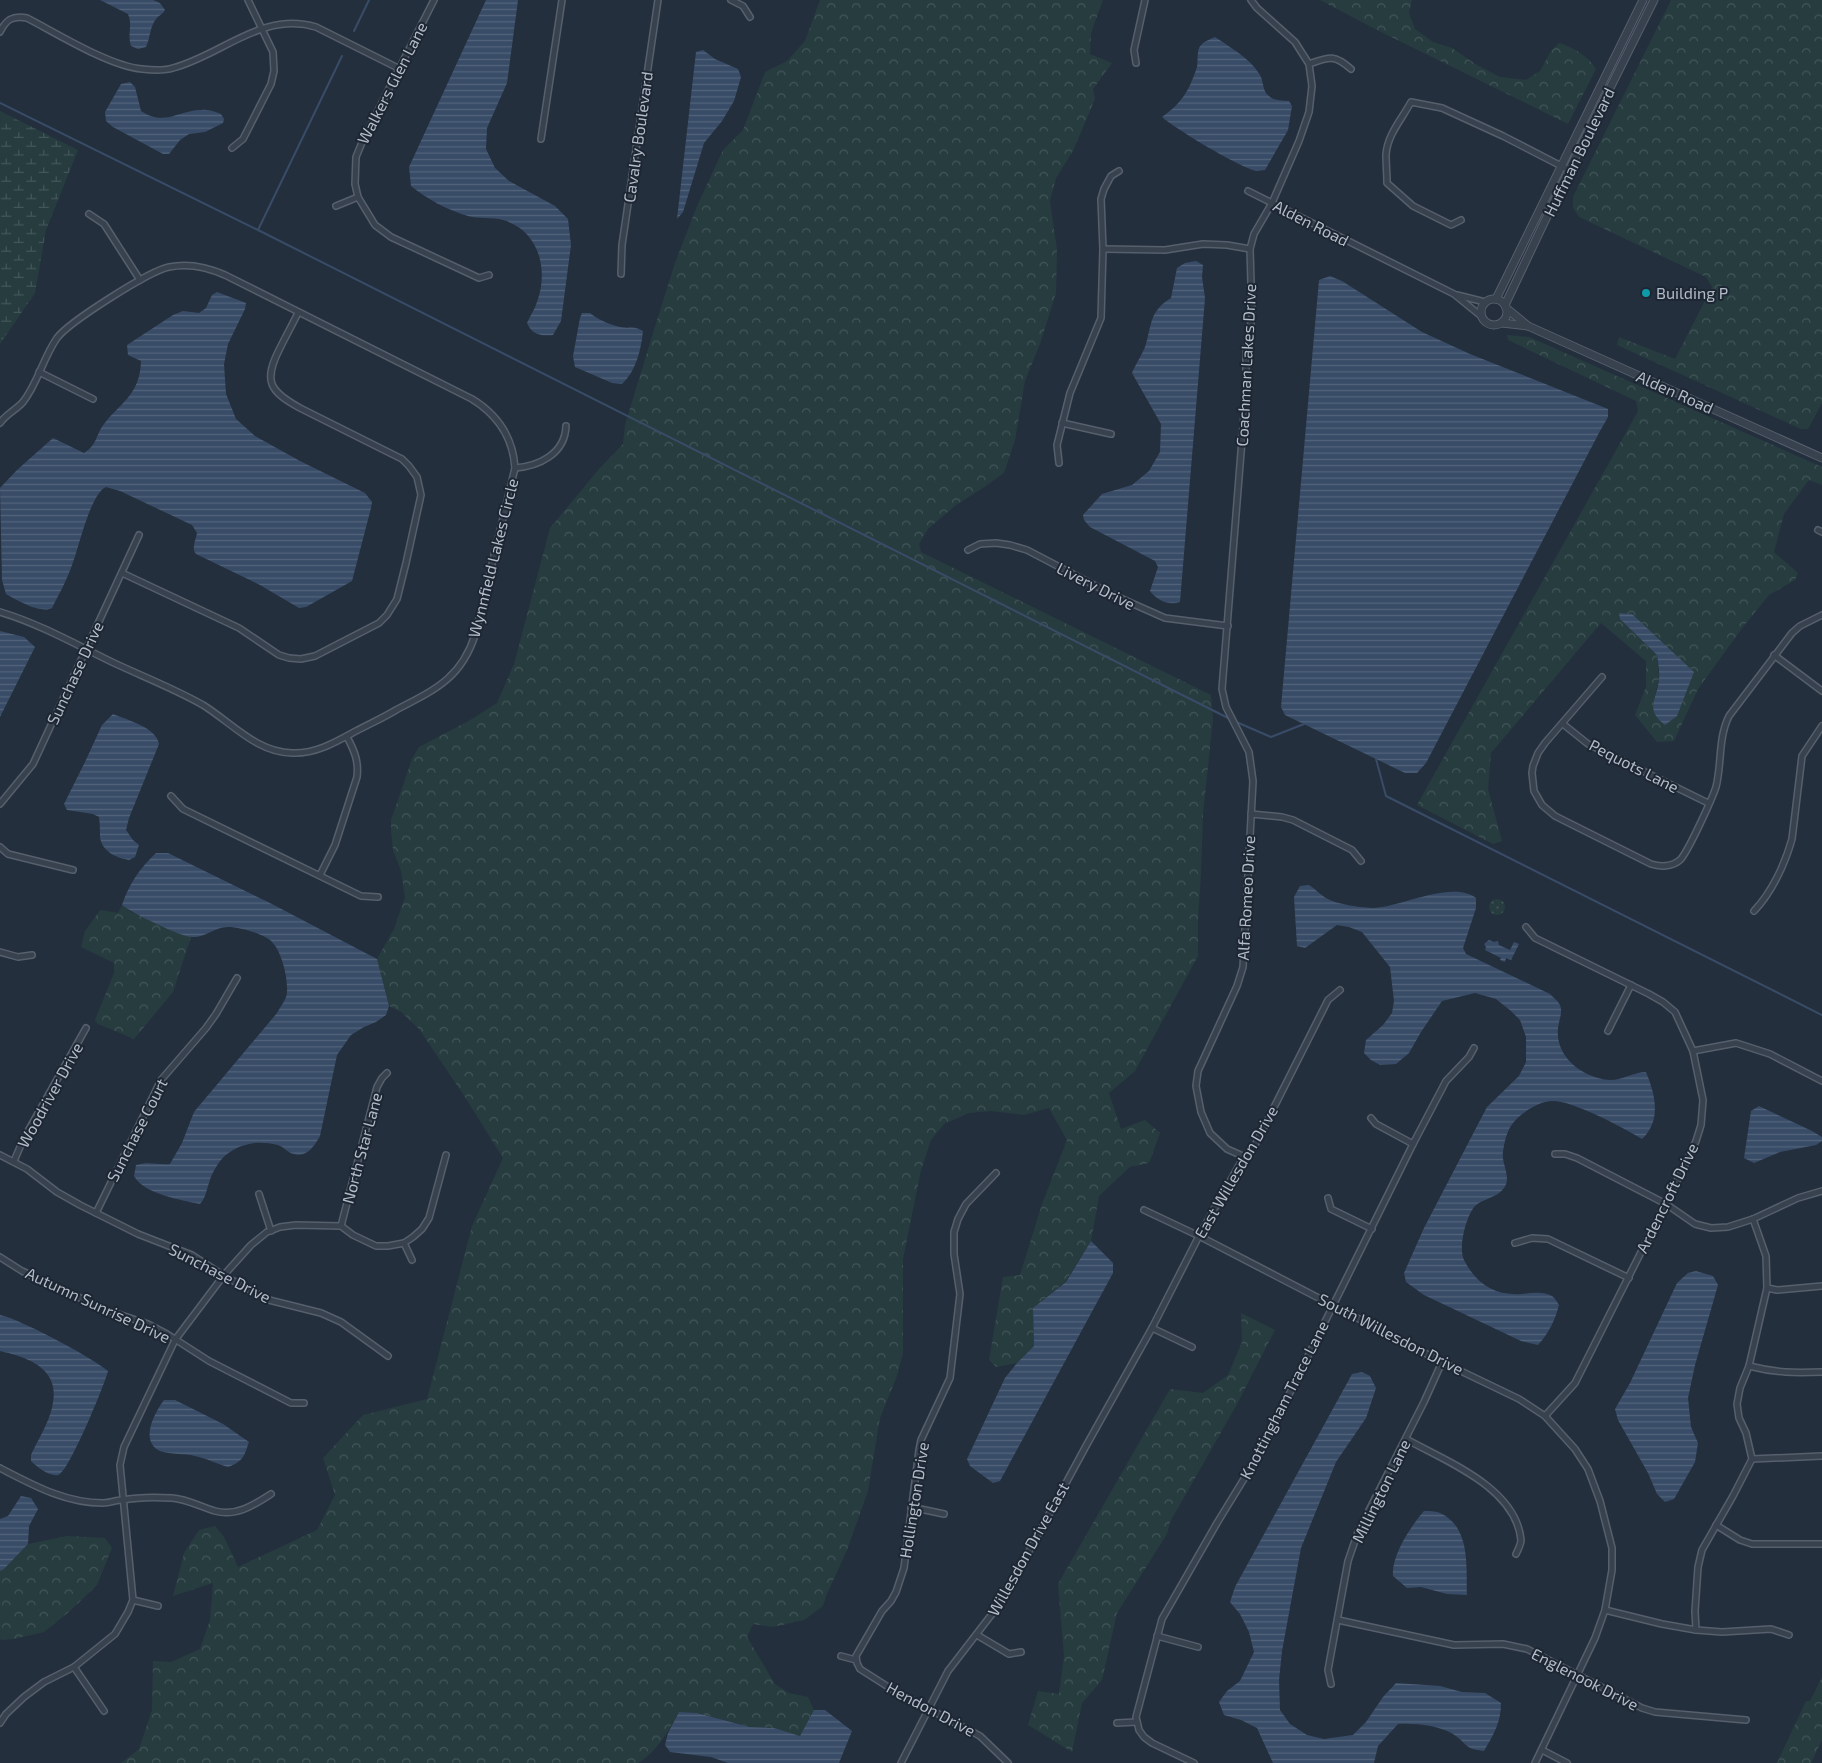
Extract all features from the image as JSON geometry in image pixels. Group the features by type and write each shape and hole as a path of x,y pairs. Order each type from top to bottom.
{"street":[{"path":"232,148 243,139 270,84 274,71 273,52 248,0"},
{"name":"Walkers Glen Lane","path":"358,198 354,184 356,157 434,0"},
{"path":"542,139 562,0"},
{"name":"Cavalry Boulevard","path":"621,274 622,245 658,0"},
{"path":"731,0 743,6 750,18"},
{"path":"1136,63 1134,50 1145,0"},
{"name":"Coachman Lakes Drive","path":"1251,759 1247,747 1226,707 1222,680 1228,626 1246,390 1246,353 1252,316 1250,249 1254,234 1272,204 1299,141 1309,112 1312,86 1309,64 1295,42 1256,8 1252,0"},
{"name":"Huffman Boulevard","path":"1496,299 1643,0"},
{"name":"Huffman Boulevard","path":"1506,306 1569,170 1654,0"},
{"path":"0,32 9,19 15,17 27,18 111,61 140,69 172,69 262,28 288,23 311,25 400,69"},
{"path":"1309,64 1327,58 1340,59 1351,69"},
{"path":"1461,220 1451,225 1413,206 1387,183 1386,155 1389,140 1411,102 1442,108 1503,136 1569,170"},
{"path":"1059,462 1058,445 1070,392 1100,318 1103,249 1101,199 1104,188 1111,176 1118,172"},
{"name":"Alden Road","path":"1248,191 1454,294 1485,302"},
{"path":"336,206 358,198 375,225 391,237 479,278 489,275"},
{"path":"89,214 104,224 140,280"},
{"path":"1103,249 1165,250 1211,244 1250,249"},
{"name":"Wynnfield Lakes Circle","path":"0,423 23,402 52,346 68,327 157,270 186,265 204,268 225,275 482,405 497,419 507,435 512,450 514,468 479,621 471,648 461,664 452,676 436,689 346,737 309,752 275,751 255,742 204,706 86,648 24,620 0,612"},
{"name":"Alden Road","path":"1454,294 1481,316"},
{"path":"1489,298 1496,299 1506,306 1507,316 1502,323 1492,326 1487,324 1480,311 1489,298"},
{"name":"Alden Road","path":"1506,306 1528,326"},
{"path":"122,574 239,628 279,655 289,658 304,659 316,656 379,623 390,612 398,594 420,502 419,483 409,466 394,454 285,400 275,389 270,376 271,368 298,313"},
{"name":"Alden Road","path":"1502,323 1528,326 1822,458"},
{"path":"39,372 93,399"},
{"path":"1062,423 1110,434"},
{"path":"514,468 539,464 552,456 563,442 566,435 566,426"},
{"name":"Sunchase Drive","path":"0,804 33,764 139,535"},
{"name":"Livery Drive","path":"968,550 980,544 1010,544 1027,550 1156,615 1182,621 1228,626"},
{"path":"1602,677 1538,753 1532,773 1533,786 1542,805 1555,816 1651,864 1664,866 1676,862 1684,855 1715,788 1723,731 1726,723 1784,642 1800,626 1822,615"},
{"path":"1774,655 1822,692"},
{"name":"Pequots Lane","path":"1563,724 1588,744 1708,803"},
{"path":"1754,911 1764,901 1789,849 1802,756 1822,726"},
{"path":"320,875 335,845 358,777 359,766 357,757 346,737"},
{"name":"Alfa Romeo Drive","path":"1245,1157 1227,1149 1210,1133 1201,1112 1196,1086 1198,1070 1237,986 1243,967 1253,781 1251,759"},
{"path":"171,796 183,809 362,896 378,897"},
{"path":"1251,814 1293,820 1352,850 1361,861"},
{"path":"0,847 8,854 73,870"},
{"name":"Ardencroft Drive","path":"1526,927 1535,938 1663,1002 1675,1012 1693,1051 1703,1100 1696,1141 1666,1204 1575,1383 1545,1416"},
{"path":"0,952 18,957 32,955"},
{"name":"Sunchase Court","path":"96,1213 161,1080 206,1028 220,1008 236,978"},
{"path":"1608,1031 1630,986"},
{"name":"East Willesdon Drive","path":"1136,1357 1199,1236 1245,1157 1255,1145 1328,1000 1340,990"},
{"name":"Woodriver Drive","path":"14,1161 23,1140 86,1028"},
{"path":"1693,1051 1736,1043 1770,1054 1822,1081"},
{"name":"Knottingham Trace Lane","path":"1137,1722 1136,1716 1162,1619 1217,1523 1262,1450 1446,1081 1469,1057 1474,1048"},
{"name":"North Star Lane","path":"341,1226 377,1087 387,1073"},
{"path":"1371,1118 1376,1124 1413,1144"},
{"path":"1555,1154 1565,1154 1577,1158 1666,1204 1694,1224 1711,1228 1728,1227 1752,1220 1798,1198 1822,1192"},
{"name":"Sunchase Drive","path":"0,1155 14,1161 57,1192 138,1234 192,1255 269,1300 321,1313 341,1322 388,1356"},
{"path":"0,1723 6,1714 24,1697 44,1682 74,1667 115,1634 122,1623 133,1600 120,1465 124,1448 175,1340 224,1275 251,1245 280,1227 296,1225 341,1226 353,1235 376,1246 404,1243 418,1233 429,1218 446,1155"},
{"name":"Hollington Drive","path":"856,1658 900,1583 904,1568 921,1440 950,1378 960,1294 954,1254 954,1232 966,1204 996,1173"},
{"path":"259,1194 271,1231"},
{"path":"1328,1198 1331,1209 1372,1230"},
{"name":"South Willesdon Drive","path":"1144,1210 1334,1304 1442,1362 1519,1399 1545,1416 1575,1449 1588,1469 1600,1501 1612,1548 1612,1570 1605,1610 1595,1638 1535,1763"},
{"path":"1696,1630 1695,1611 1698,1567 1702,1550 1752,1459 1746,1433 1739,1418 1737,1404 1740,1388 1749,1366 1767,1288 1766,1256 1752,1220"},
{"path":"1515,1243 1532,1238 1548,1239 1628,1278"},
{"path":"404,1243 412,1260"},
{"name":"Autumn Sunrise Drive","path":"0,1258 22,1271 106,1310 148,1324 209,1362 292,1403 304,1403"},
{"path":"1767,1288 1777,1290 1822,1286"},
{"path":"1152,1328 1192,1347"},
{"name":"Willesdon Drive East","path":"901,1763 928,1707 953,1663 1002,1601 1136,1357"},
{"name":"Millington Lane","path":"1331,1684 1328,1670 1348,1561 1358,1532 1406,1439 1442,1362"},
{"path":"1749,1366 1782,1373 1822,1372"},
{"path":"1406,1439 1486,1483 1498,1496 1515,1521 1521,1541 1516,1554"},
{"path":"1752,1459 1822,1456"},
{"path":"0,1468 54,1494 74,1500 106,1503 124,1499 174,1498 195,1503 216,1512 234,1513 251,1507 271,1494"},
{"path":"911,1507 944,1514"},
{"path":"1716,1525 1740,1540 1752,1544 1822,1544"},
{"path":"133,1600 158,1606"},
{"path":"1605,1610 1696,1630 1722,1632 1771,1629 1789,1635"},
{"name":"Englenook Drive","path":"1338,1620 1454,1645 1503,1644 1527,1649 1642,1708 1656,1712 1746,1720"},
{"path":"977,1635 1008,1654 1022,1652"},
{"path":"1157,1636 1198,1647"},
{"path":"841,1656 856,1658"},
{"name":"Hendon Drive","path":"856,1658 860,1669 872,1678 980,1736 1008,1763"},
{"path":"74,1667 104,1712"},
{"path":"1117,1723 1137,1722 1139,1730 1152,1743 1194,1763"},
{"path":"1542,1750 1567,1763"}],"green space":[{"path":"820,0 1103,0 1091,33 1090,54 1112,63 1093,89 1095,99 1073,151 1056,178 1050,201 1057,250 1056,293 1040,344 1025,381 1015,440 1004,473 956,505 928,529 919,544 921,552 1211,695 1213,719 1203,814 1198,956 1135,1071 1109,1093 1121,1129 1145,1120 1160,1133 1149,1163 1130,1167 1099,1196 1091,1241 1065,1282 1033,1308 1034,1346 1017,1363 996,1367 989,1360 1003,1277 1020,1275 1042,1204 1067,1140 1049,1108 1024,1115 991,1111 969,1113 944,1124 931,1140 921,1170 903,1259 903,1353 897,1376 880,1418 868,1491 847,1550 823,1606 804,1620 773,1627 753,1624 747,1637 775,1684 789,1693 808,1697 814,1710 800,1736 774,1728 751,1727 698,1713 679,1712 657,1747 638,1763 121,1763 139,1749 152,1710 153,1661 171,1662 200,1649 210,1620 213,1583 173,1596 184,1553 199,1530 215,1526 224,1537 238,1567 317,1530 335,1495 323,1458 363,1415 427,1399 472,1226 503,1158 419,1029 401,1012 389,1006 377,959 394,929 405,897 401,871 393,850 391,820 412,759 419,747 472,719 497,703 514,664 550,528 599,469 623,444 625,425 653,333 675,263 697,206 723,150 743,130 765,72 787,61 805,41"},
{"path":"1320,0 1412,0 1409,13 1415,29 1433,42 1452,48 1477,65 1500,77 1526,80 1540,71 1551,51 1559,43 1580,53 1596,69 1568,124"},
{"path":"1671,0 1822,0 1822,403 1808,429 1801,429 1617,345 1619,337 1675,359 1712,287 1706,277 1579,217 1573,208 1573,197"},
{"path":"0,111 78,150 46,230 35,293 0,344"},
{"path":"1507,335 1529,337 1822,467 1822,485 1809,480 1784,514 1774,552 1798,573 1795,580 1769,595 1743,627 1698,689 1674,741 1657,742 1635,715 1646,687 1646,661 1601,623 1491,753 1488,789 1502,841 1493,844 1417,805 1638,411 1636,401 1508,340","holes":["1620,619 1694,672 1653,704 1659,678 1657,655"]},
{"path":"1494,899 1500,899 1505,904 1503,913 1494,915 1489,910 1489,904"},
{"path":"122,905 131,912 191,937 173,992 134,1039 98,1024 95,1020 114,973 114,963 81,947 85,931 100,910 118,913"},
{"path":"1241,1313 1275,1330 1236,1406 1170,1522 1167,1534 1117,1613 1102,1680 1082,1703 1072,1752 1028,1725 1038,1691 1059,1694 1064,1656 1058,1584 1170,1389 1203,1393 1228,1375 1242,1342"},
{"path":"67,1536 105,1538 112,1548 97,1585 70,1611 44,1632 1,1640 0,1571 28,1544"},
{"path":"1822,1677 1822,1740 1811,1763 1777,1763 1806,1701 1810,1701"}],"water":[{"path":"100,0 153,0 160,3 165,10 154,22 146,47 138,49 131,46 128,14"},
{"path":"486,0 518,0 507,83 487,128 486,149 495,168 509,181 555,206 568,219 571,245 561,321 553,335 537,334 531,330 527,323 537,302 542,277 538,253 533,242 525,233 515,225 503,220 472,217 452,211 431,200 411,186 409,167"},
{"path":"1215,37 1251,63 1260,75 1265,92 1271,98 1289,101 1292,106 1288,130 1265,170 1249,169 1193,138 1162,117 1175,107 1188,90 1197,67 1199,48 1204,42"},
{"path":"703,50 715,59 738,69 741,77 734,101 722,121 704,143 683,212 677,219 696,52"},
{"path":"130,82 135,87 141,111 150,116 165,118 193,111 207,110 221,114 224,119 223,123 205,132 189,134 180,140 169,154 163,154 113,127 106,121 105,112 121,84"},
{"path":"1196,261 1203,265 1202,277 1205,298 1180,602 1167,603 1150,591 1158,567 1155,561 1090,527 1084,520 1083,515 1102,494 1132,485 1149,471 1160,452 1161,424 1132,373 1145,348 1155,313 1171,298 1177,268 1185,263"},
{"path":"1330,276 1342,281 1422,332 1470,354 1608,409 1608,417 1426,763 1417,773 1405,773 1285,715 1281,707 1319,280"},
{"path":"217,292 246,303 228,344 224,364 226,394 236,419 255,436 365,493 372,502 352,581 306,607 299,608 260,585 196,554 194,547 197,533 192,525 120,491 106,487 100,492 90,510 70,571 52,608 35,608 6,594 2,580 0,488 53,438 84,453 89,450 104,424 128,397 137,382 141,361 128,355 127,345 173,315 183,311 199,313 206,308 212,295"},
{"path":"582,313 590,313 600,320 616,326 643,331 637,360 631,373 622,384 612,383 575,367 573,356"},
{"path":"1619,613 1632,614 1694,672 1677,716 1665,725 1653,709 1659,676 1657,655 1620,619"},
{"path":"0,631 24,637 35,647 0,717"},
{"path":"113,714 147,729 157,738 159,744 129,818 126,830 139,845 135,857 129,860 115,856 104,847 100,837 99,817 93,814 67,810 64,804 102,725"},
{"path":"156,853 168,853 270,903 377,959 389,1006 386,1015 351,1035 337,1055 320,1136 310,1150 299,1155 278,1145 265,1143 247,1144 236,1149 226,1155 217,1166 200,1204 154,1192 139,1182 134,1176 136,1165 145,1163 170,1164 182,1143 194,1112 277,1013 287,995 287,986 284,966 279,952 276,946 264,936 233,927 224,927 197,937 186,936 157,924 122,905 136,877"},
{"path":"1309,885 1332,901 1369,908 1385,907 1440,893 1466,893 1476,898 1476,908 1463,948 1466,954 1550,994 1555,999 1560,1005 1561,1011 1558,1038 1561,1048 1572,1064 1589,1075 1609,1080 1646,1072 1652,1089 1655,1107 1652,1124 1642,1139 1611,1122 1572,1105 1552,1101 1536,1105 1516,1119 1507,1133 1503,1152 1503,1161 1507,1175 1504,1188 1498,1194 1475,1206 1469,1217 1462,1240 1462,1255 1474,1276 1487,1287 1503,1293 1549,1294 1559,1305 1551,1326 1538,1345 1521,1341 1424,1295 1406,1282 1404,1273 1424,1228 1487,1107 1519,1076 1526,1062 1526,1037 1520,1020 1496,999 1475,993 1442,1001 1409,1053 1396,1064 1380,1065 1371,1060 1364,1053 1366,1040 1383,1025 1392,1013 1394,1001 1390,967 1362,932 1349,927 1337,925 1305,948 1297,946 1294,897 1300,886"},
{"path":"1489,940 1498,941 1499,945 1510,950 1514,942 1519,944 1511,960 1506,958 1505,962 1485,950 1484,944"},
{"path":"1759,1106 1812,1131 1822,1137 1822,1141 1816,1145 1780,1152 1754,1163 1744,1158 1751,1111"},
{"path":"1091,1241 1113,1263 1113,1273 1000,1481 993,1483 970,1466 967,1459 1005,1378 1034,1346 1033,1308 1066,1282"},
{"path":"1696,1271 1713,1276 1718,1285 1695,1365 1688,1398 1691,1427 1698,1443 1695,1462 1674,1499 1665,1502 1657,1494 1648,1473 1618,1420 1615,1409 1630,1383 1677,1283 1688,1273"},
{"path":"0,1315 55,1339 108,1371 70,1460 58,1475 40,1469 31,1461 31,1455 52,1408 54,1395 52,1384 48,1375 33,1362 0,1351"},
{"path":"1362,1372 1370,1376 1376,1388 1366,1418 1336,1462 1301,1548 1282,1651 1279,1680 1280,1710 1290,1724 1307,1735 1324,1739 1353,1735 1366,1722 1383,1697 1396,1683 1440,1686 1462,1692 1485,1693 1501,1703 1500,1716 1494,1733 1484,1751 1469,1747 1453,1734 1440,1728 1419,1724 1398,1724 1378,1746 1374,1763 1273,1763 1257,1728 1241,1720 1224,1715 1219,1702 1227,1691 1240,1681 1254,1652 1249,1632 1240,1614 1230,1602 1235,1587 1352,1374"},
{"path":"164,1400 175,1400 223,1424 249,1442 243,1458 228,1467 199,1457 160,1451 150,1440 150,1434 153,1419"},
{"path":"21,1496 31,1498 38,1509 29,1526 28,1544 0,1571 0,1519 8,1516"},
{"path":"1424,1511 1440,1513 1450,1519 1457,1528 1465,1549 1467,1595 1447,1594 1421,1587 1407,1588 1393,1576 1393,1568 1399,1551 1413,1525"},
{"path":"814,1710 825,1710 852,1731 839,1763 728,1763 711,1757 670,1752 665,1745 668,1733 679,1712 697,1713 750,1727 774,1728 800,1736"}],"waterway":[{"path":"354,31 369,0"},
{"path":"258,230 342,56"},
{"path":"0,103 258,230 1230,719"},
{"path":"1234,721 1271,737 1304,724"},
{"path":"1376,759 1386,796 1822,1015"}],"place":[{"name":"Building P","path":"1646,293"}]}
